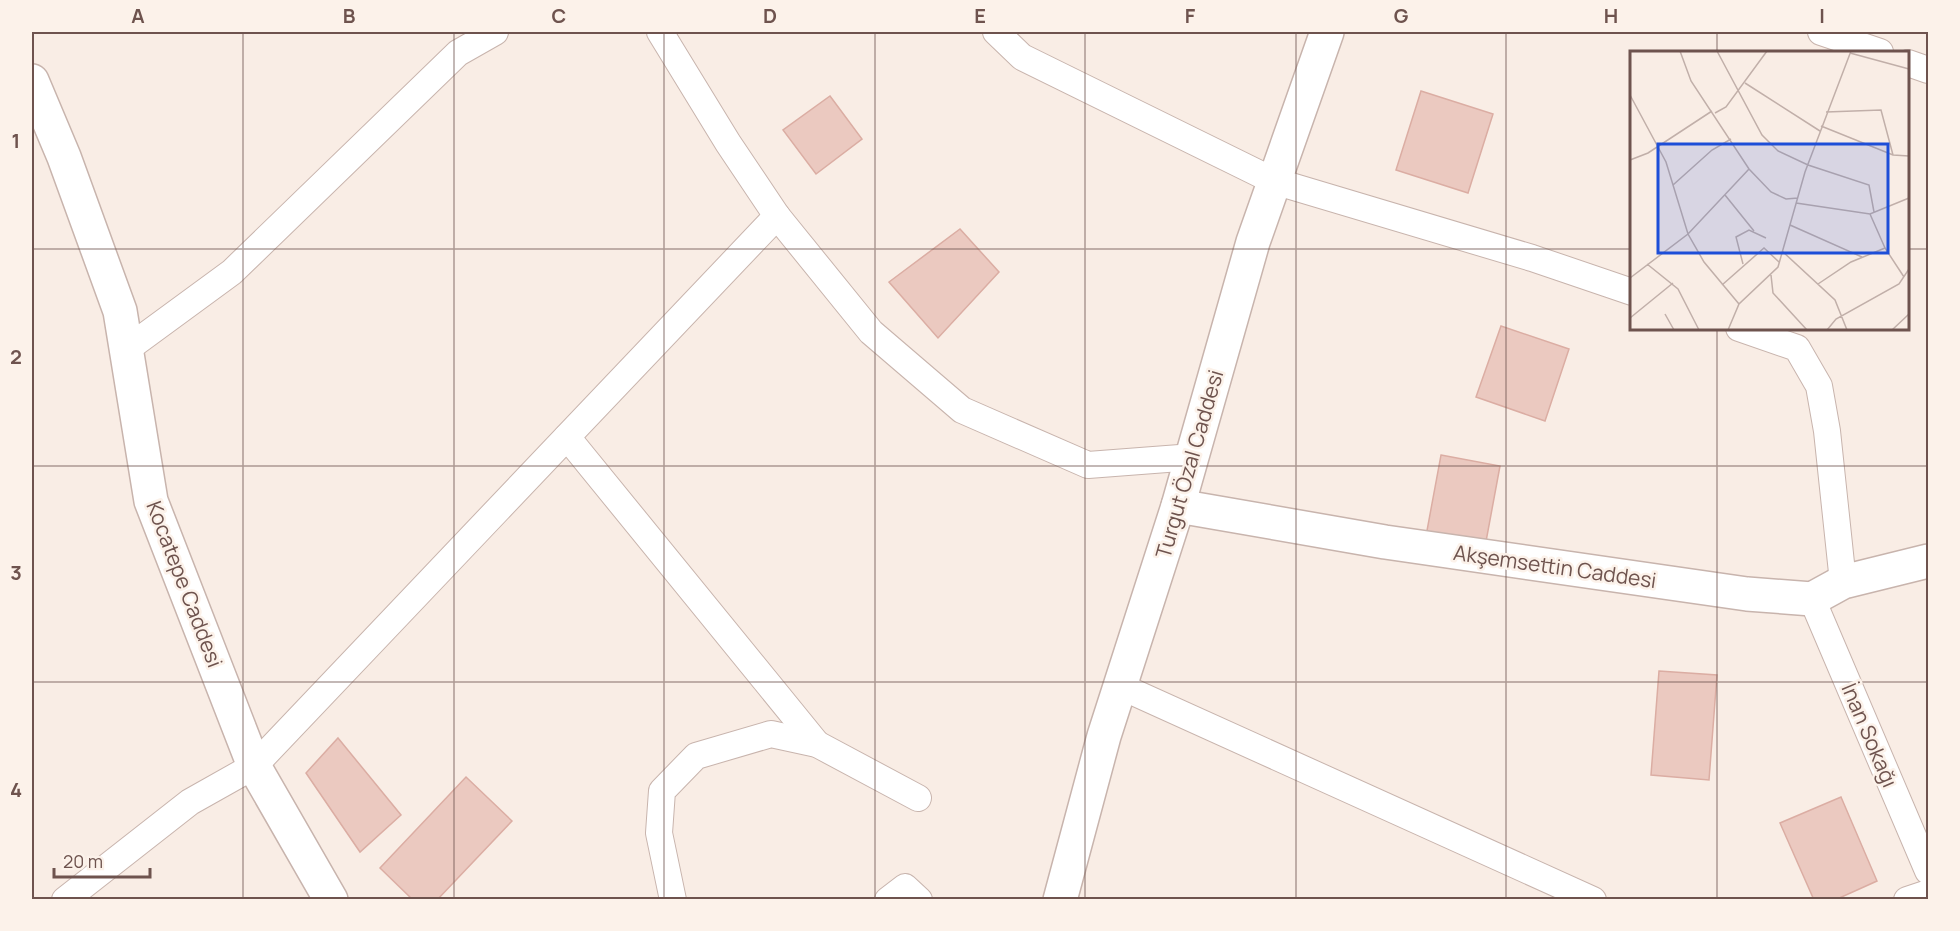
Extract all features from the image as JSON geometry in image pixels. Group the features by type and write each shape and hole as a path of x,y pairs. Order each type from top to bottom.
{"street":[{"path":"127,349 232,272 458,53 495,32"},
{"path":"660,32 728,143 777,216 871,332 962,410 1088,465 1192,458"},
{"path":"996,32 1023,57 1274,181 1532,258 1630,291"},
{"name":"Turgut Özal Caddesi","path":"1060,900 1104,736 1122,687 1179,506 1253,242 1327,32"},
{"path":"1821,32 1877,51"},
{"path":"1909,63 1929,70"},
{"name":"Kocatepe Caddesi","path":"32,81 64,157 120,311 152,501 254,766 331,900"},
{"path":"65,900 190,802 254,766 777,216"},
{"path":"1745,330 1797,348 1819,386 1827,431 1843,582"},
{"path":"567,437 817,744"},
{"name":"Akşemsettin Caddesi","path":"1179,506 1385,542 1747,594 1812,599"},
{"path":"1812,599 1843,582 1929,561"},
{"name":"İnan Sokağı","path":"1812,599 1929,871"},
{"path":"1122,687 1593,900"},
{"path":"673,900 659,833 662,791 696,756 771,734 817,744 918,798"},
{"path":"888,900 905,887 919,900"},
{"path":"1907,900 1929,893"}],"building":[{"path":"1421,91 1493,114 1468,193 1396,170"},
{"path":"830,96 862,139 816,174 783,130"},
{"path":"960,229 999,272 938,338 889,282"},
{"path":"1501,326 1569,349 1545,421 1476,397"},
{"path":"1441,455 1500,466 1485,547 1426,536"},
{"path":"1659,671 1717,675 1709,780 1651,775"},
{"path":"338,738 401,815 360,852 306,773"},
{"path":"466,777 512,821 437,900 413,900 380,868"},
{"path":"1841,797 1877,881 1835,900 1814,900 1780,823"}]}
